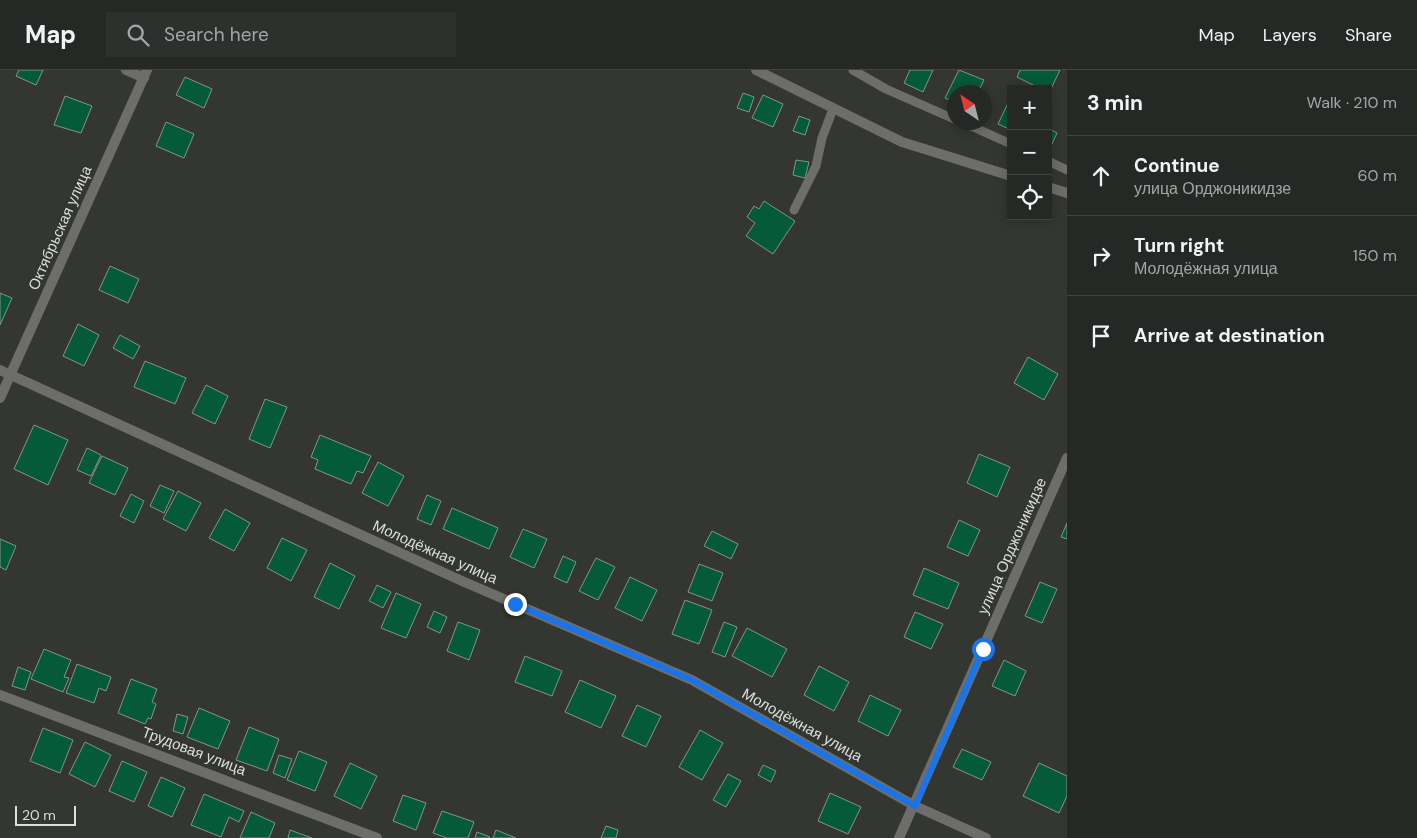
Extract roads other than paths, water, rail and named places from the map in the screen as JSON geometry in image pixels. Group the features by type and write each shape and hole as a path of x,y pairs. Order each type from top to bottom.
{"street":[{"path":"126,70 146,74"},
{"path":"756,70 902,142 1008,175"},
{"name":"Октябрьская улица","path":"0,398 146,74"},
{"path":"1052,188 1067,193"},
{"name":"Молодёжная улица","path":"0,370 462,581 692,680 915,806 986,838"},
{"name":"улица Орджоникидзе","path":"899,838 915,806 1067,458"},
{"name":"Трудовая улица","path":"0,695 377,838"}],"lane":[{"path":"853,70 886,89 947,116"},
{"path":"794,210 816,166 822,138 833,109"},
{"path":"980,130 1007,142"},
{"path":"1052,163 1067,170"}]}
